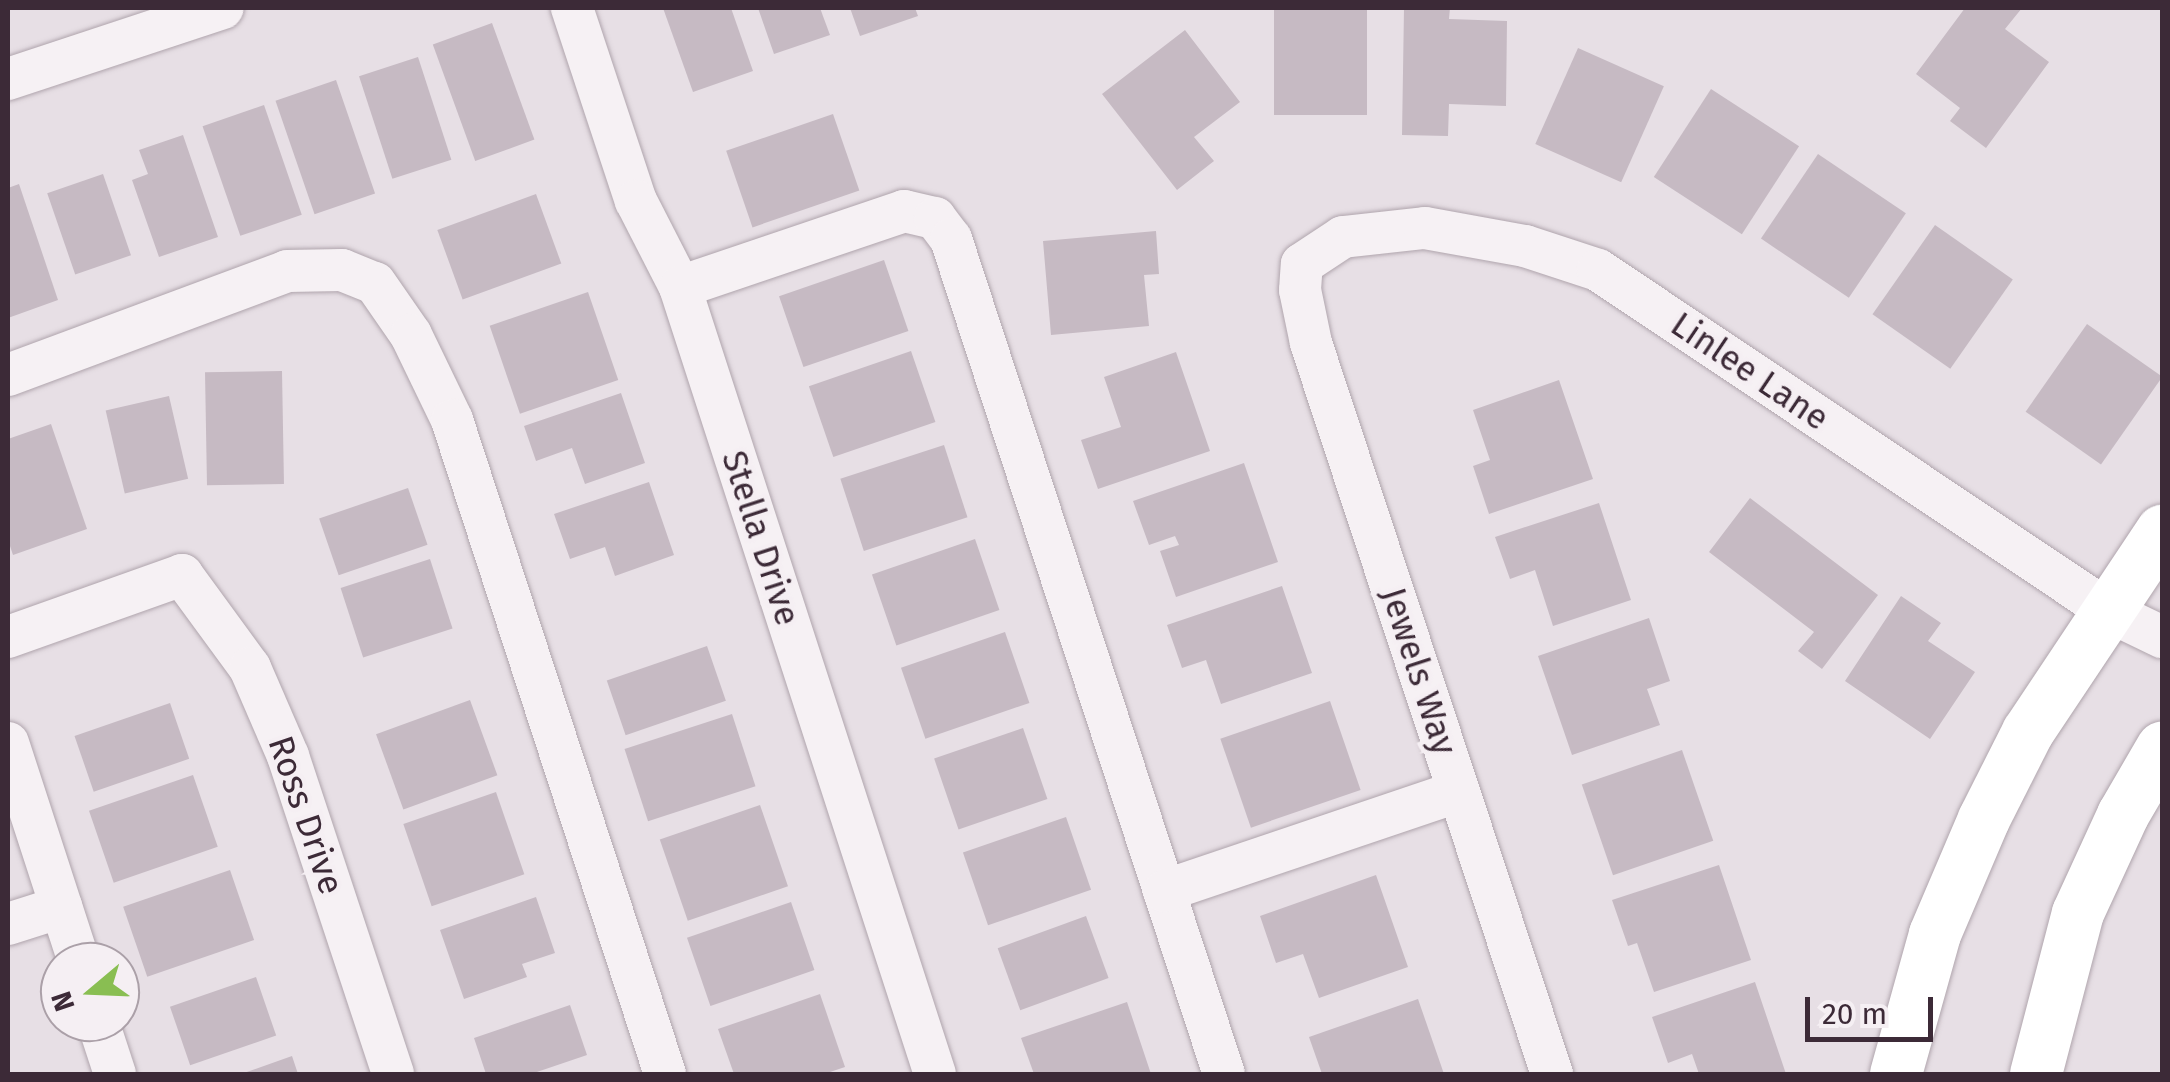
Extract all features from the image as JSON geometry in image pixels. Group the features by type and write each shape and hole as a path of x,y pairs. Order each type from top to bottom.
{"main road":[{"path":"1896,1074 1935,934 1984,818 2028,732 2162,530"},
{"path":"2036,1074 2078,913 2123,814 2162,748"}],"street":[{"path":"8,79 223,8"},
{"name":"Stella Drive","path":"572,8 636,200 680,287 935,1074"},
{"path":"680,287 904,210 935,218 951,239 1224,1074"},
{"name":"Linlee Lane","path":"1302,264 1343,237 1425,228 1525,246 1598,270 2110,612 2162,637"},
{"name":"Jewels Way","path":"1302,264 1300,290 1311,343 1552,1074"},
{"path":"8,375 287,271 342,270 375,283 411,335 452,420 664,1074"},
{"name":"Ross Drive","path":"8,638 182,574 250,668 288,756 392,1074"},
{"path":"8,743 72,942"},
{"path":"1164,891 1458,790"},
{"path":"8,924 61,907"},
{"path":"105,1042 115,1074"}],"building":[{"path":"663,8 731,8 753,71 693,92"},
{"path":"758,8 820,8 830,35 774,54"},
{"path":"850,8 915,8 918,16 860,36"},
{"path":"1274,8 1367,8 1367,115 1274,115"},
{"path":"1404,8 1450,8 1449,19 1507,21 1506,106 1449,104 1448,136 1402,135"},
{"path":"1965,8 2022,8 2005,29 2049,62 1986,148 1950,121 1960,108 1916,74"},
{"path":"492,23 534,140 475,161 433,45"},
{"path":"1185,30 1240,102 1194,137 1214,161 1177,190 1102,94"},
{"path":"1578,48 1664,86 1621,182 1535,144"},
{"path":"418,57 451,160 392,179 359,76"},
{"path":"336,80 375,193 315,214 275,101"},
{"path":"1711,89 1799,146 1742,234 1654,177"},
{"path":"264,105 302,215 240,236 203,126"},
{"path":"833,114 859,191 753,227 726,151"},
{"path":"183,135 218,237 159,257 132,180 148,174 139,150"},
{"path":"1818,154 1906,213 1849,298 1761,239"},
{"path":"103,174 131,255 75,275 47,193"},
{"path":"19,184 58,300 8,318 8,188"},
{"path":"536,194 561,264 463,299 437,230"},
{"path":"1935,225 2013,279 1950,369 1872,314"},
{"path":"1156,231 1159,274 1144,275 1149,326 1051,335 1043,241"},
{"path":"884,260 908,331 803,367 779,296"},
{"path":"588,292 618,380 520,414 490,326"},
{"path":"2087,324 2162,377 2101,464 2026,412"},
{"path":"911,351 935,422 833,457 809,386"},
{"path":"1176,352 1210,451 1098,489 1081,440 1121,427 1104,377"},
{"path":"282,371 284,484 207,485 205,372"},
{"path":"1559,380 1593,479 1489,514 1473,466 1490,460 1473,410"},
{"path":"621,393 645,463 585,484 572,448 536,461 524,426"},
{"path":"169,396 188,479 125,493 106,411"},
{"path":"51,424 87,529 13,555 8,540 8,439"},
{"path":"944,445 967,517 864,551 840,479"},
{"path":"1244,463 1278,562 1176,597 1160,551 1179,545 1175,536 1149,545 1133,501"},
{"path":"649,482 674,555 615,576 605,547 570,559 554,514"},
{"path":"408,488 428,545 339,575 319,519"},
{"path":"1750,498 1878,595 1822,669 1798,651 1814,632 1709,552"},
{"path":"1599,503 1631,600 1553,626 1535,570 1510,579 1495,537"},
{"path":"975,539 999,610 896,645 872,574"},
{"path":"430,559 453,628 363,657 341,588"},
{"path":"1282,586 1312,673 1221,704 1206,660 1182,668 1167,625"},
{"path":"1901,596 1941,623 1928,641 1975,672 1930,739 1845,681"},
{"path":"1649,618 1670,681 1647,689 1660,725 1572,755 1538,656"},
{"path":"1005,632 1029,703 925,739 901,668"},
{"path":"707,646 726,701 626,735 607,681"},
{"path":"470,700 497,775 403,809 376,734"},
{"path":"1330,701 1361,790 1251,828 1220,739"},
{"path":"170,703 189,759 94,792 75,736"},
{"path":"732,714 755,786 648,821 625,749"},
{"path":"1023,728 1047,799 959,830 934,759"},
{"path":"1682,750 1713,841 1613,875 1582,785"},
{"path":"193,775 218,847 114,883 89,811"},
{"path":"496,792 524,874 432,906 403,824"},
{"path":"760,805 788,886 688,921 660,840"},
{"path":"1066,817 1091,890 988,925 963,852"},
{"path":"1719,865 1751,960 1654,992 1637,943 1628,946 1612,900"},
{"path":"230,870 254,940 147,977 140,942 135,942 123,907"},
{"path":"1376,875 1408,967 1319,998 1303,954 1276,963 1260,916"},
{"path":"536,897 555,953 522,964 527,977 464,999 440,930"},
{"path":"791,902 814,970 710,1006 687,938"},
{"path":"1086,916 1109,978 1020,1010 998,948"},
{"path":"256,977 276,1036 190,1065 170,1007"},
{"path":"1755,982 1786,1074 1699,1074 1692,1054 1668,1063 1652,1017"},
{"path":"820,994 845,1067 824,1074 734,1074 718,1029"},
{"path":"1418,999 1444,1074 1322,1074 1309,1037"},
{"path":"1127,1002 1151,1074 1034,1074 1021,1038"},
{"path":"570,1005 587,1055 531,1074 486,1074 474,1038"},
{"path":"292,1056 298,1074 241,1074"}]}
